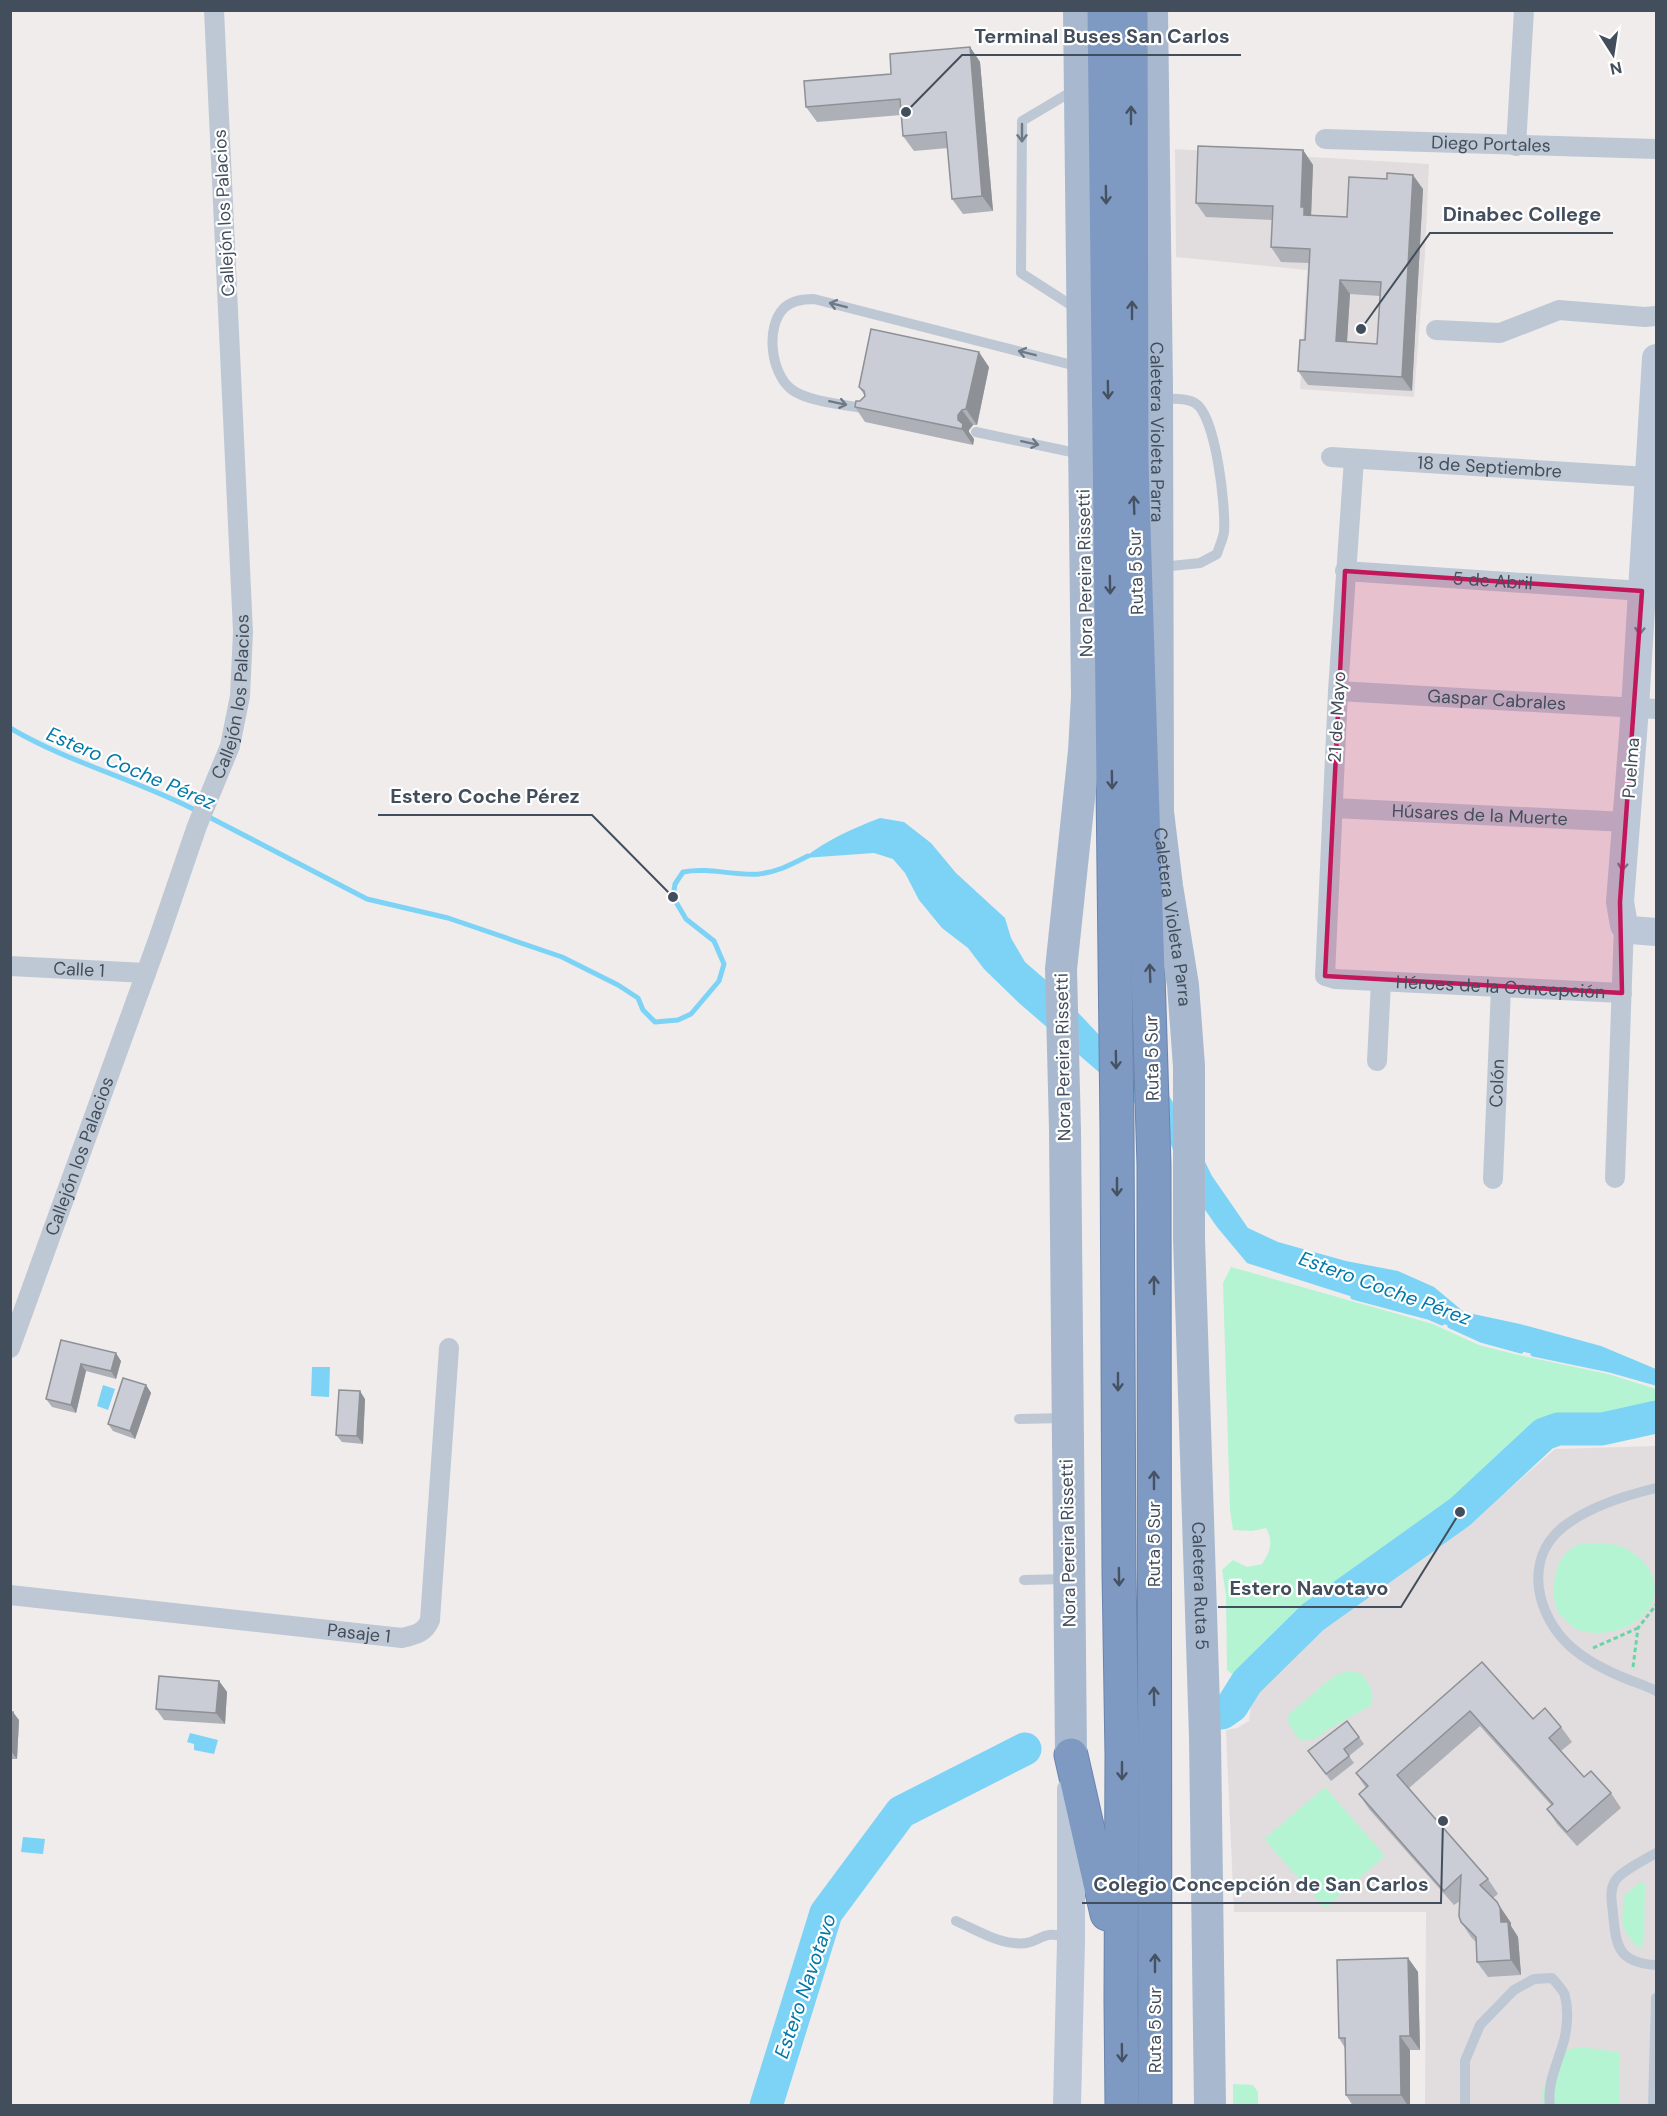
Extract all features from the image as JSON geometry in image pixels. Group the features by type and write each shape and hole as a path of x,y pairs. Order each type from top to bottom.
{"highway":[{"name":"Ruta 5 Sur","path":"1104,10 1117,1128 1122,2106"},
{"name":"Ruta 5 Sur","path":"1131,10 1132,463 1152,1031 1154,1165 1155,2106"},
{"path":"1071,1755 1102,1888 1121,2001"}],"main road":[{"name":"Nora Pereira Rissetti","path":"1071,1755 1065,1130 1061,969 1084,751 1087,696 1079,10"},
{"name":"Caletera Violeta Parra","path":"1152,10 1158,400 1158,812 1183,986 1189,1066"},
{"name":"Caletera Ruta 5","path":"1189,1066 1189,1239 1205,1748 1210,2106"}],"street":[{"name":"Callejón los Palacios","path":"10,1348 197,826 230,747 240,696 243,660 214,10"},
{"path":"1516,146 1524,10"},
{"name":"Diego Portales","path":"1325,139 1656,149"},
{"path":"1436,330 1500,333 1559,310 1656,316"},
{"name":"Puelma","path":"1615,1178 1624,925 1620,902 1627,822 1646,708 1642,591 1651,523 1648,477 1656,358"},
{"name":"18 de Septiembre","path":"1331,457 1648,477"},
{"name":"21 de Mayo","path":"1325,976 1338,691 1354,459"},
{"name":"5 de Abril","path":"1346,571 1642,591"},
{"name":"Gaspar Cabrales","path":"1338,691 1646,708"},
{"name":"Húsares de la Muerte","path":"1333,808 1627,822"},
{"path":"1624,925 1631,930 1656,932"},
{"name":"Calle 1","path":"10,966 146,973"},
{"name":"Héroes de la Concepción","path":"1325,976 1335,979 1381,982 1622,993"},
{"name":"Héroes de la Concepción","path":"1377,1061 1381,982"},
{"name":"Colón","path":"1493,1179 1502,988"},
{"name":"Pasaje 1","path":"10,1595 402,1638 416,1635 427,1628 430,1620 449,1348"},
{"name":"Nora Pereira Rissetti","path":"1067,2106 1071,1941 1071,1755"}],"lane":[{"path":"1079,87 1022,121 1022,273 1083,313"},
{"path":"868,409 809,397 792,390 785,382 775,363 773,353 775,324 784,308 800,299 814,299 1083,367"},
{"path":"1158,400 1179,399 1195,402 1204,411 1213,440 1222,486 1224,532 1217,554 1200,563 1158,567"},
{"path":"976,432 1084,454"},
{"path":"1018,1419 1067,1418"},
{"path":"1656,1488 1622,1498 1573,1520 1554,1536 1542,1556 1538,1578 1540,1600 1544,1612 1559,1635 1583,1656 1607,1670 1656,1691"},
{"path":"1024,1580 1069,1579"},
{"path":"1656,1852 1616,1879 1611,1891 1616,1943 1624,1954 1640,1964 1656,1965"},
{"path":"956,1921 1003,1941 1016,1944 1032,1943 1047,1934 1057,1934 1071,1941"},
{"path":"1465,2106 1465,2061 1480,2025 1514,1990 1534,1979 1552,1978 1565,1994 1566,2021 1563,2045 1553,2070 1549,2095 1550,2106"},
{"path":"1653,2106 1656,1998"}],"path":[{"path":"1583,1656 1597,1645 1638,1628 1656,1605"},
{"path":"1632,1681 1638,1628"}],"highlighted area":[{"path":"1345,571 1642,591 1620,902 1622,993 1325,976"}],"shaded area":[{"path":"1175,149 1429,164 1414,397 1300,389 1307,270 1176,257"},
{"path":"1656,1446 1656,2104 1425,2105 1426,1912 1234,1912 1226,1730 1237,1728 1249,1721 1252,1697 1323,1624 1474,1520 1555,1449"}],"green space":[{"path":"1231,1267 1433,1324 1479,1345 1608,1374 1656,1389 1656,1410 1636,1411 1605,1419 1549,1418 1531,1428 1449,1505 1303,1607 1234,1676 1227,1670 1226,1595 1222,1570 1233,1560 1247,1567 1262,1564 1269,1551 1270,1542 1266,1528 1252,1531 1233,1530 1230,1510 1223,1283"},
{"path":"1611,1544 1637,1555 1647,1566 1653,1578 1655,1591 1652,1603 1645,1614 1633,1623 1613,1631 1591,1633 1575,1628 1558,1613 1555,1602 1554,1583 1563,1556 1577,1545"},
{"path":"1348,1671 1360,1673 1369,1684 1373,1697 1370,1706 1327,1730 1318,1738 1301,1741 1289,1725 1288,1715 1334,1676"},
{"path":"1325,1787 1385,1856 1325,1908 1264,1839"},
{"path":"1640,1882 1645,1883 1644,1940 1640,1949 1628,1936 1622,1920 1624,1896"},
{"path":"1579,2047 1619,2052 1620,2105 1543,2105 1542,2094 1555,2053"},
{"path":"1233,2084 1253,2085 1258,2092 1258,2105 1233,2105"}],"water":[{"path":"880,818 904,822 931,843 956,873 1005,918 1011,938 1025,962 1055,988 1102,1038 1138,1062 1168,1094 1190,1131 1212,1176 1248,1228 1278,1242 1346,1261 1398,1271 1434,1287 1464,1312 1520,1324 1601,1346 1656,1369 1656,1383 1610,1370 1515,1350 1481,1340 1428,1317 1353,1297 1247,1263 1217,1227 1189,1187 1171,1145 1138,1106 1019,1003 984,969 968,948 942,928 919,900 905,873 893,859 874,853 804,858 840,835"},
{"path":"312,1367 330,1367 329,1397 311,1396"},
{"path":"103,1385 115,1389 108,1410 97,1406"},
{"path":"1644,1413 1656,1413 1656,1423 1612,1433 1563,1439 1539,1452 1533,1445 1547,1429 1555,1426 1606,1422"},
{"path":"190,1733 218,1740 214,1754 194,1750 194,1744 187,1742"},
{"path":"23,1837 45,1839 43,1854 21,1852"}],"building":[{"path":"970,47 982,196 952,199 946,132 903,136 900,99 806,107 804,81 891,74 890,54"},
{"path":"1198,146 1303,150 1301,207 1304,207 1304,215 1347,217 1349,177 1387,179 1387,173 1413,175 1402,377 1298,371 1300,340 1305,340 1310,249 1271,247 1273,206 1196,203","holes":["1340,280 1381,282 1377,344 1336,341"]},
{"path":"871,329 979,352 966,409 958,415 958,420 963,424 962,429 855,407 856,401 860,401 865,396 864,391 859,387"},
{"path":"61,1340 116,1353 111,1371 81,1364 71,1405 46,1399"},
{"path":"123,1378 146,1385 130,1431 108,1424"},
{"path":"339,1390 360,1391 357,1436 336,1435"},
{"path":"1482,1662 1533,1719 1545,1708 1561,1727 1549,1738 1584,1777 1591,1771 1611,1793 1567,1832 1547,1809 1553,1804 1470,1711 1397,1775 1488,1879 1480,1885 1497,1902 1501,1922 1508,1922 1511,1960 1477,1962 1476,1937 1461,1922 1459,1916 1461,1875 1444,1891 1359,1794 1368,1786 1356,1773"},
{"path":"159,1676 219,1681 216,1713 156,1709"},
{"path":"10,1712 13,1712 11,1751 10,1751"},
{"path":"1347,1721 1359,1737 1344,1749 1349,1756 1326,1774 1308,1751"},
{"path":"1408,1958 1410,2036 1400,2036 1401,2095 1346,2095 1345,2038 1339,2038 1337,1960"}],"waterway":[{"name":"Estero Coche Pérez","path":"10,728 80,762 152,790 199,812"},
{"name":"Estero Coche Pérez","path":"207,816 367,899 448,918 562,957 618,985 638,998 643,1010 655,1022 678,1020 691,1014 719,981 724,964 714,941 686,919 673,897 675,884 683,872 703,870 759,874 779,870 808,856"},
{"name":"Estero Coche Pérez","path":"1353,1297 1428,1317 1442,1323"},
{"name":"Estero Coche Pérez","path":"1450,1326 1481,1340 1521,1351"},
{"name":"Estero Coche Pérez","path":"1533,1354 1610,1370 1656,1383"},
{"name":"Estero Navotavo","path":"1222,1713 1232,1706 1247,1682 1313,1617 1460,1512 1544,1434 1558,1429 1602,1429 1656,1417"},
{"name":"Estero Navotavo","path":"766,2106 826,1913 901,1812 1025,1749"}],"place":[{"name":"Terminal Buses San Carlos","path":"906,112"},
{"name":"Dinabec College","path":"1361,329"},
{"name":"Estero Coche Pérez","path":"673,897"},
{"name":"Estero Navotavo","path":"1460,1512"},
{"name":"Colegio Concepción de San Carlos","path":"1443,1821"}]}
